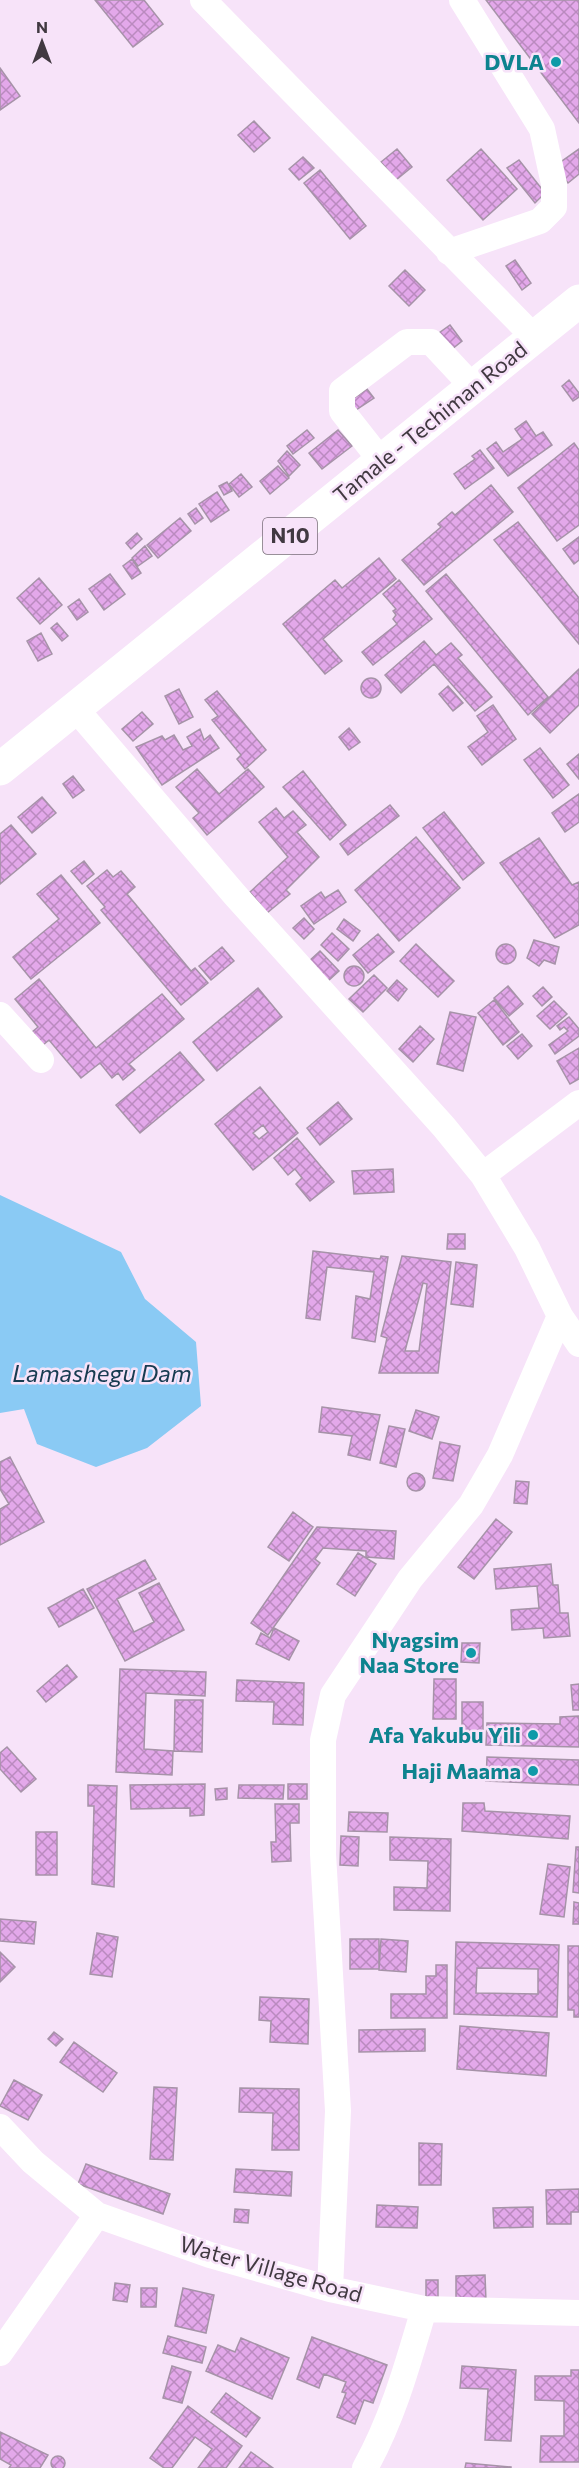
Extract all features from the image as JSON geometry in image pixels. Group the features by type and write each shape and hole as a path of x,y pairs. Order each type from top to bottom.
{"highway":[{"name":"Tamale - Techiman Road","path":"0,769 579,301"}],"street":[{"path":"203,0 534,337"},
{"path":"449,252 540,221 554,207 554,184 542,129 462,0"},
{"path":"382,462 342,411 342,391 407,342 418,341 431,342 473,387"},
{"path":"75,708 235,895 444,1127 483,1175 527,1248 560,1316 579,1344"},
{"path":"0,1015 41,1060"},
{"path":"483,1175 579,1104"},
{"path":"330,2289 338,2111 323,1854 323,1740 333,1695 410,1579 471,1505 500,1455 560,1316"},
{"name":"Water Village Road","path":"0,2127 33,2162 97,2215 210,2255 330,2289 424,2309 579,2313"},
{"path":"0,2353 97,2215"},
{"path":"366,2468 404,2378 424,2309"}],"water":[{"name":"Lamashegu Dam","path":"0,1195 121,1252 145,1299 196,1342 201,1406 147,1448 96,1467 37,1444 24,1409 0,1413"}],"building":[{"path":"95,0 144,0 163,24 133,47"},
{"name":"DVLA","path":"486,0 579,0 579,123"},
{"path":"0,68 20,96 0,110"},
{"path":"254,121 270,138 254,152 238,135"},
{"path":"397,149 412,167 396,180 381,162"},
{"path":"481,149 517,189 483,220 447,180"},
{"path":"579,149 579,174 568,183 555,166"},
{"path":"303,157 314,168 299,180 289,169"},
{"path":"519,160 545,193 535,203 507,168"},
{"path":"320,170 366,226 350,239 304,183"},
{"path":"515,260 531,283 522,290 506,266"},
{"path":"405,270 425,290 409,306 389,286"},
{"path":"450,325 462,341 451,350 439,333"},
{"path":"569,380 579,393 579,397 573,401 562,386"},
{"path":"367,389 374,398 356,410 350,401"},
{"path":"526,421 536,436 543,432 552,445 508,476 487,449 496,442 503,452 522,439 515,429"},
{"path":"307,430 314,438 293,454 287,446"},
{"path":"338,430 352,446 322,469 309,453"},
{"path":"574,443 579,450 579,525 557,541 518,488"},
{"path":"480,450 494,468 465,489 454,474 475,459 472,456"},
{"path":"287,451 300,465 289,476 278,461"},
{"path":"278,466 289,478 270,494 260,481"},
{"path":"241,474 252,487 239,497 229,484"},
{"path":"227,482 232,491 224,495 219,486"},
{"path":"491,485 513,512 424,585 402,560 441,527 438,524 452,512 455,515"},
{"path":"217,492 229,510 211,522 199,504"},
{"path":"196,508 203,518 195,524 188,514"},
{"path":"180,518 191,531 158,558 147,545"},
{"path":"518,522 579,598 579,644 494,540"},
{"path":"137,533 142,539 131,549 126,543"},
{"path":"579,537 579,560 574,564 563,549"},
{"path":"145,546 152,556 138,566 132,558"},
{"path":"379,558 396,579 323,639 342,661 325,674 283,624 335,580 342,588"},
{"path":"132,559 141,573 132,579 123,566"},
{"path":"110,574 125,594 104,610 89,589"},
{"path":"446,574 548,697 528,715 426,591"},
{"path":"39,578 62,605 40,624 17,598"},
{"path":"399,580 432,619 373,665 362,652 397,624 393,619 396,615 393,611 396,609 383,594"},
{"path":"79,599 88,612 77,620 68,607"},
{"path":"57,623 68,636 62,641 51,628"},
{"path":"41,633 52,654 38,661 27,641"},
{"path":"424,641 436,655 451,643 462,655 458,658 492,697 475,711 434,664 401,693 385,675"},
{"path":"579,669 579,705 550,733 532,714"},
{"path":"371,678 378,681 381,688 378,695 371,698 364,695 361,688 364,681"},
{"path":"448,686 463,703 453,711 439,694"},
{"path":"179,689 193,717 179,724 165,696"},
{"path":"217,691 266,750 245,769 237,759 241,755 212,720 218,716 205,700"},
{"path":"493,705 516,739 482,765 468,747 488,732 477,716"},
{"path":"142,712 153,724 133,741 122,729"},
{"path":"349,728 360,742 349,750 339,737"},
{"path":"200,729 204,740 210,735 219,748 162,785 136,747 162,736 165,740 174,735 183,750 192,746 187,737"},
{"path":"540,748 569,785 553,798 524,760"},
{"path":"579,754 579,779 567,764"},
{"path":"197,769 219,794 248,769 264,787 207,835 193,818 199,813 176,787"},
{"path":"303,771 346,825 330,840 283,787"},
{"path":"73,776 84,790 73,798 63,784"},
{"path":"579,794 579,822 565,832 552,813"},
{"path":"42,797 56,813 32,833 18,817"},
{"path":"390,805 399,816 348,855 340,844"},
{"path":"276,808 284,818 293,811 306,825 297,832 319,857 286,890 290,894 267,913 250,892 288,857 259,822"},
{"path":"444,812 484,863 463,880 423,828"},
{"path":"11,825 36,854 0,884 0,834"},
{"path":"416,837 460,888 399,941 355,890"},
{"path":"539,838 572,885 579,882 579,925 555,938 500,863"},
{"path":"84,861 94,874 82,884 71,871"},
{"path":"107,870 113,877 121,871 135,887 127,894 191,971 195,968 208,983 181,1005 101,910 105,907 87,886"},
{"path":"61,875 100,923 31,979 13,957 59,919 37,894"},
{"path":"338,890 346,902 314,924 301,906 321,892 325,898"},
{"path":"304,918 314,929 304,939 293,928"},
{"path":"344,919 360,931 353,941 337,929"},
{"path":"332,933 349,949 338,961 321,945"},
{"path":"378,934 394,952 368,973 353,955"},
{"path":"534,940 559,947 555,964 544,960 539,966 527,958"},
{"path":"416,944 454,981 438,997 400,961"},
{"path":"506,944 513,947 516,954 513,961 506,964 499,961 496,954 499,947"},
{"path":"222,947 234,961 211,980 199,966"},
{"path":"320,951 339,971 327,982 308,962"},
{"path":"354,966 361,969 364,976 361,983 354,986 347,983 344,976 347,969"},
{"path":"374,975 387,988 363,1012 349,999"},
{"path":"39,979 96,1048 162,994 184,1019 129,1064 135,1070 123,1080 118,1073 112,1078 100,1063 81,1078 49,1040 43,1045 32,1032 38,1027 15,999"},
{"path":"397,980 407,989 398,1001 387,991"},
{"path":"508,986 523,1004 509,1016 494,998"},
{"path":"543,987 552,997 542,1006 533,996"},
{"path":"258,988 282,1017 217,1071 193,1042"},
{"path":"494,1000 519,1032 503,1045 478,1013"},
{"path":"554,1001 567,1014 550,1029 537,1016"},
{"path":"450,1012 476,1017 463,1071 437,1064"},
{"path":"569,1017 579,1029 579,1036 555,1054 549,1045 568,1031 564,1027 560,1030 557,1026"},
{"path":"420,1026 434,1039 413,1062 399,1049"},
{"path":"522,1034 532,1046 518,1059 507,1046"},
{"path":"579,1048 579,1079 570,1084 557,1061"},
{"path":"180,1052 204,1080 140,1133 116,1105"},
{"path":"260,1087 298,1133 253,1170 215,1124","holes":["263,1125 268,1132 259,1139 253,1133"]},
{"path":"338,1102 352,1119 320,1145 307,1128"},
{"path":"297,1138 334,1182 310,1201 296,1184 302,1178 295,1169 288,1175 274,1158"},
{"path":"393,1169 394,1192 354,1194 352,1171"},
{"path":"448,1234 465,1234 465,1249 447,1249"},
{"path":"313,1251 380,1259 381,1256 388,1257 375,1342 352,1338 356,1296 370,1299 374,1272 327,1267 320,1320 306,1318"},
{"path":"402,1256 451,1262 438,1373 379,1373 387,1338 381,1336","holes":["423,1283 427,1284 419,1351 405,1351"]},
{"path":"456,1262 477,1265 473,1307 451,1304"},
{"path":"322,1407 380,1415 370,1460 348,1455 352,1436 319,1432"},
{"path":"416,1410 439,1417 432,1439 409,1431"},
{"path":"389,1426 405,1429 396,1467 380,1463"},
{"path":"440,1442 460,1446 453,1481 433,1478"},
{"path":"10,1457 44,1522 0,1545 0,1509 9,1504 0,1489 0,1462"},
{"path":"412,1473 420,1473 425,1478 423,1489 412,1491 407,1486 407,1478"},
{"path":"516,1481 529,1482 527,1504 514,1503"},
{"path":"293,1512 313,1527 289,1561 268,1547"},
{"path":"496,1519 512,1532 474,1579 458,1567"},
{"path":"317,1527 396,1531 394,1559 366,1557 366,1551 323,1548 315,1559 320,1563 268,1635 251,1623"},
{"path":"358,1553 376,1564 355,1596 337,1584"},
{"path":"145,1560 156,1579 117,1599 134,1632 154,1622 139,1593 159,1583 184,1630 125,1661 87,1589"},
{"path":"551,1564 553,1585 558,1585 560,1613 568,1613 570,1636 544,1638 543,1628 512,1630 511,1610 539,1608 537,1586 496,1589 494,1569"},
{"path":"83,1589 94,1608 59,1627 48,1608"},
{"path":"274,1628 299,1641 289,1660 256,1644 261,1633 270,1638"},
{"name":"Nyagsim Naa Store","path":"462,1643 480,1643 479,1663 461,1662"},
{"path":"67,1665 77,1677 46,1702 37,1691"},
{"path":"120,1669 206,1672 205,1696 146,1693 144,1749 173,1751 172,1775 116,1772"},
{"path":"434,1679 456,1679 456,1719 433,1719"},
{"path":"237,1680 304,1683 303,1725 273,1724 274,1702 236,1701"},
{"path":"579,1684 579,1710 573,1710 571,1685"},
{"path":"175,1700 203,1700 202,1752 174,1751"},
{"path":"462,1702 483,1702 483,1731 462,1731"},
{"name":"Afa Yakubu Yili","path":"579,1716 579,1747 486,1745 487,1723 560,1724 560,1717"},
{"path":"7,1747 36,1779 21,1792 0,1769 0,1753"},
{"name":"Haji Maama","path":"487,1757 579,1760 579,1785 486,1781"},
{"path":"205,1784 204,1815 190,1816 190,1808 131,1809 130,1785"},
{"path":"288,1784 307,1784 307,1799 288,1799"},
{"path":"88,1785 117,1786 114,1887 92,1884 94,1806 88,1806"},
{"path":"239,1785 284,1785 283,1799 238,1798"},
{"path":"227,1788 227,1799 216,1800 215,1789"},
{"path":"463,1803 484,1803 485,1811 570,1816 568,1839 462,1831"},
{"path":"275,1804 299,1804 299,1823 290,1823 291,1861 272,1862 271,1842 276,1842"},
{"path":"349,1812 388,1813 387,1832 348,1831"},
{"path":"36,1832 57,1832 57,1875 36,1875"},
{"path":"341,1836 359,1837 358,1866 340,1865"},
{"path":"390,1837 451,1839 450,1911 394,1910 394,1887 427,1888 428,1861 390,1860"},
{"path":"576,1847 579,1847 579,1893 573,1892"},
{"path":"548,1864 570,1867 564,1917 540,1914"},
{"path":"574,1902 579,1903 579,1924 573,1924"},
{"path":"0,1919 36,1922 34,1944 0,1941"},
{"path":"97,1933 118,1937 112,1977 90,1974"},
{"path":"350,1939 379,1939 379,1969 350,1969"},
{"path":"381,1939 408,1941 406,1972 379,1970"},
{"path":"456,1942 559,1945 557,2017 454,2014","holes":["477,1968 538,1969 538,1994 476,1993"]},
{"path":"568,1946 579,1946 579,2017 574,2017 574,2010 568,2010"},
{"path":"0,1952 15,1967 0,1982"},
{"path":"436,1965 447,1965 447,2018 391,2018 391,1994 426,1994 426,1976 436,1976"},
{"path":"260,1997 309,1999 308,2044 270,2042 271,2021 259,2020"},
{"path":"460,2026 549,2033 546,2076 457,2069"},
{"path":"425,2029 425,2051 359,2052 359,2030"},
{"path":"54,2032 63,2039 56,2046 48,2039"},
{"path":"74,2042 117,2073 103,2092 60,2062"},
{"path":"14,2080 42,2095 28,2120 0,2106"},
{"path":"154,2087 177,2088 173,2160 150,2159"},
{"path":"240,2088 299,2089 299,2150 272,2150 273,2113 239,2112"},
{"path":"419,2143 442,2144 441,2185 419,2185"},
{"path":"86,2164 170,2194 163,2214 78,2184"},
{"path":"236,2169 292,2172 291,2196 234,2192"},
{"path":"579,2189 579,2212 571,2212 571,2224 547,2224 546,2190"},
{"path":"377,2205 418,2207 417,2228 376,2227"},
{"path":"533,2207 533,2227 494,2228 493,2208"},
{"path":"235,2209 249,2210 248,2223 234,2222"},
{"path":"485,2275 486,2301 456,2302 456,2276"},
{"path":"426,2280 438,2280 438,2300 426,2300"},
{"path":"115,2283 130,2285 127,2302 113,2300"},
{"path":"141,2288 157,2288 156,2307 141,2307"},
{"path":"183,2288 214,2295 206,2333 175,2326"},
{"path":"168,2336 206,2347 202,2363 163,2353"},
{"path":"312,2337 387,2365 373,2403 364,2400 355,2424 337,2417 346,2393 342,2392 346,2382 324,2374 319,2388 297,2379"},
{"path":"241,2338 289,2358 272,2399 206,2371 218,2345 235,2352"},
{"path":"172,2366 191,2372 182,2403 163,2398"},
{"path":"462,2366 516,2370 511,2441 485,2440 488,2389 460,2388"},
{"path":"571,2370 579,2370 579,2462 540,2462 541,2436 564,2436 564,2401 535,2400 535,2376 571,2376"},
{"path":"226,2393 260,2418 246,2437 211,2412"},
{"path":"188,2406 242,2446 226,2468 198,2468 212,2449 195,2437 172,2468 164,2468 150,2458"},
{"path":"0,2432 48,2455 40,2468 9,2468 11,2465 0,2459"},
{"path":"251,2452 273,2468 239,2468"},
{"path":"58,2456 63,2458 65,2463 63,2468 58,2470 53,2468 51,2463 53,2458"},
{"path":"466,2463 511,2467 511,2468 465,2468"}],"place":[{"name":"DVLA","path":"556,62"},
{"name":"Nyagsim Naa Store","path":"471,1653"},
{"name":"Afa Yakubu Yili","path":"533,1735"},
{"name":"Haji Maama","path":"533,1771"}]}
